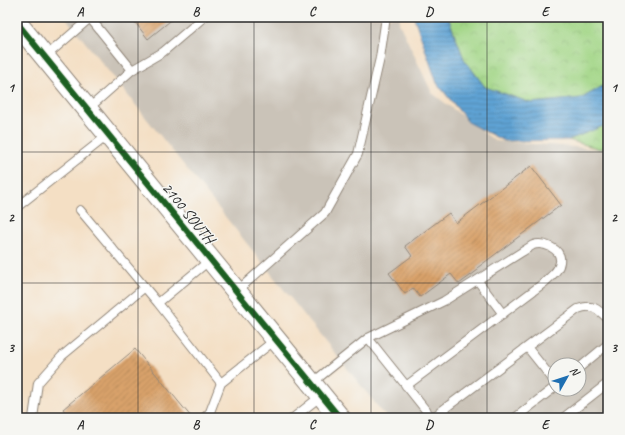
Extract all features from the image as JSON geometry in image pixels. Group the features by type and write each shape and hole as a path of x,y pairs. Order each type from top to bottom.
{"street":[{"name":"2100 SOUTH","path":"17,23 340,418"}],"lane":[{"path":"88,109 132,70 163,52 204,17"},
{"path":"236,292 325,213 345,178 358,154 380,58 386,17"},
{"path":"45,57 90,18 132,70"},
{"path":"17,207 108,135"},
{"path":"80,210 145,287 221,383"},
{"path":"293,418 317,389 368,338 410,318 478,281 519,252 533,245 541,243 545,244 558,253 560,262 557,270 503,314 406,386"},
{"path":"158,303 210,260"},
{"path":"478,281 503,314"},
{"path":"33,418 38,383 62,356 145,287"},
{"path":"368,338 432,418 578,309 585,306 598,309 608,319"},
{"path":"204,418 210,412 221,383 276,340"},
{"path":"587,361 608,344"},
{"path":"527,347 547,372"},
{"path":"563,418 608,383"},
{"path":"515,418 547,393"}],"shaded area":[{"path":"65,17 400,17 399,23 432,93 495,141 601,149 608,145 608,418 387,418"}],"green space":[{"path":"448,17 608,17 608,83 582,98 531,103 485,87 464,59"},
{"path":"608,124 608,145 601,149 568,140"}],"water":[{"path":"414,17 448,17 464,59 485,87 531,103 582,98 608,83 608,124 568,140 504,141 469,123 437,83"}],"building":[{"path":"131,17 175,17 148,39"},
{"path":"531,166 561,205 477,268 478,270 459,284 451,274 420,297 413,288 405,294 389,273 412,256 405,246 449,213 456,223"},
{"path":"135,349 192,418 70,418 63,409"}],"cycle path":[{"path":"17,23 340,418"}]}
